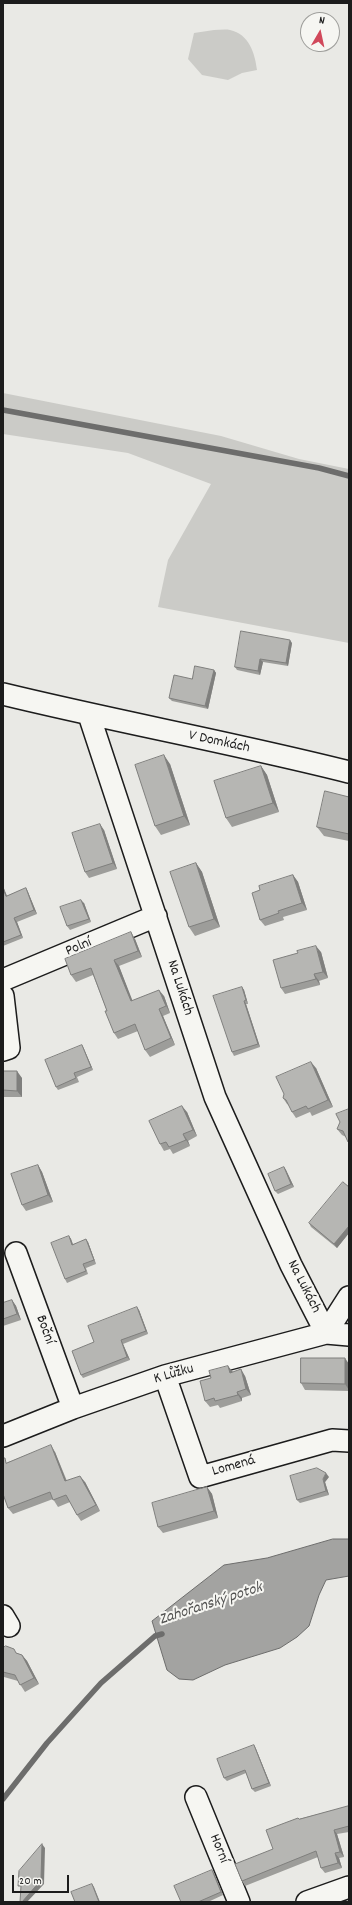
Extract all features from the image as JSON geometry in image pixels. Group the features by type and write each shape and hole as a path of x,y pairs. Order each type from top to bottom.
{"street":[{"path":"3,694 88,715"},
{"name":"V Domkách","path":"88,715 296,759 349,772"},
{"name":"Na Lukách","path":"88,715 215,1097 291,1265 326,1332"},
{"name":"Polní","path":"3,980 156,916"},
{"path":"3,996 10,1048 3,1050"},
{"name":"Boční","path":"16,1253 73,1408"},
{"path":"326,1332 349,1297"},
{"name":"K Lůžku","path":"3,1436 73,1408 165,1376 326,1332 349,1335"},
{"name":"Lomená","path":"165,1376 200,1477 332,1440 349,1441"},
{"name":"Horní","path":"196,1797 239,1902"},
{"path":"307,1902 349,1887"}],"shaded area":[{"path":"214,30 230,30 237,32 242,36 253,51 257,70 242,73 228,80 202,75 188,59 194,33"},
{"path":"3,393 221,436 299,459 349,469 349,643 158,607 168,560 211,484 128,453 3,434"}],"water":[{"path":"333,1539 349,1539 349,1576 326,1580 319,1595 309,1626 297,1637 280,1648 225,1665 193,1680 179,1679 167,1670 152,1621 224,1565 267,1558"}],"building":[{"path":"241,631 290,640 286,663 260,659 258,671 235,667"},
{"path":"195,666 214,670 205,706 169,698 174,675 192,679"},
{"path":"164,755 184,816 155,826 135,765"},
{"path":"261,766 273,803 226,818 214,781"},
{"path":"325,791 349,797 349,834 317,827"},
{"path":"100,824 113,863 85,872 72,833"},
{"path":"196,863 214,919 189,927 170,872"},
{"path":"293,875 302,903 278,911 279,913 260,920 252,893 260,890 259,886"},
{"path":"26,888 34,910 14,918 21,935 3,942 3,889 6,896"},
{"path":"81,900 89,919 67,926 60,907"},
{"path":"131,932 138,951 114,960 131,1001 159,990 166,1006 159,1009 171,1038 145,1050 135,1024 114,1033 91,968 71,975 65,959"},
{"path":"316,946 323,972 314,974 316,979 281,988 273,960"},
{"path":"242,987 246,1000 244,1001 258,1044 232,1052 213,996"},
{"path":"82,1045 91,1067 74,1073 76,1078 56,1087 45,1060"},
{"path":"311,1062 328,1100 308,1109 306,1106 292,1112 286,1100 283,1098 284,1094 276,1077"},
{"path":"3,1071 17,1071 17,1091 3,1090"},
{"path":"182,1106 193,1130 183,1134 186,1140 169,1147 166,1142 160,1144 149,1121"},
{"path":"349,1109 348,1142 343,1131 337,1129 340,1122 336,1114"},
{"path":"38,1165 48,1195 22,1205 11,1174"},
{"path":"284,1167 291,1184 275,1191 268,1174"},
{"path":"343,1182 349,1187 349,1226 334,1244 309,1223"},
{"path":"69,1236 72,1245 86,1239 94,1260 83,1264 86,1271 65,1279 51,1243"},
{"path":"12,1300 17,1314 3,1319 3,1303"},
{"path":"137,1307 146,1331 121,1340 127,1357 81,1375 72,1351 94,1342 88,1326"},
{"path":"301,1358 345,1358 345,1384 301,1383"},
{"path":"228,1366 230,1373 241,1369 246,1389 237,1392 238,1395 215,1401 214,1398 205,1401 200,1381 211,1378 209,1371"},
{"path":"51,1445 65,1481 80,1476 96,1505 77,1515 66,1495 53,1500 50,1492 8,1508 3,1494 3,1458 5,1458 6,1463"},
{"path":"317,1468 326,1473 323,1479 326,1491 297,1500 290,1476"},
{"path":"207,1487 214,1511 158,1527 152,1503"},
{"path":"6,1646 14,1649 16,1653 22,1655 34,1678 20,1685 15,1675 3,1672 3,1648"},
{"path":"254,1745 269,1783 252,1789 245,1770 224,1778 217,1759"},
{"path":"349,1806 349,1826 334,1830 340,1852 335,1853 338,1863 321,1868 316,1851 242,1881 235,1864 273,1849 266,1830 298,1818 299,1819"},
{"path":"42,1844 41,1880 22,1902 20,1902 21,1886 18,1886 19,1871"},
{"path":"212,1870 221,1892 198,1902 181,1902 174,1886"},
{"path":"92,1884 99,1902 75,1902 71,1892"}],"waterway":[{"path":"3,410 319,468 349,476"},
{"name":"Zahořanský potok","path":"3,1799 47,1743 101,1683 155,1636 162,1634"}]}
